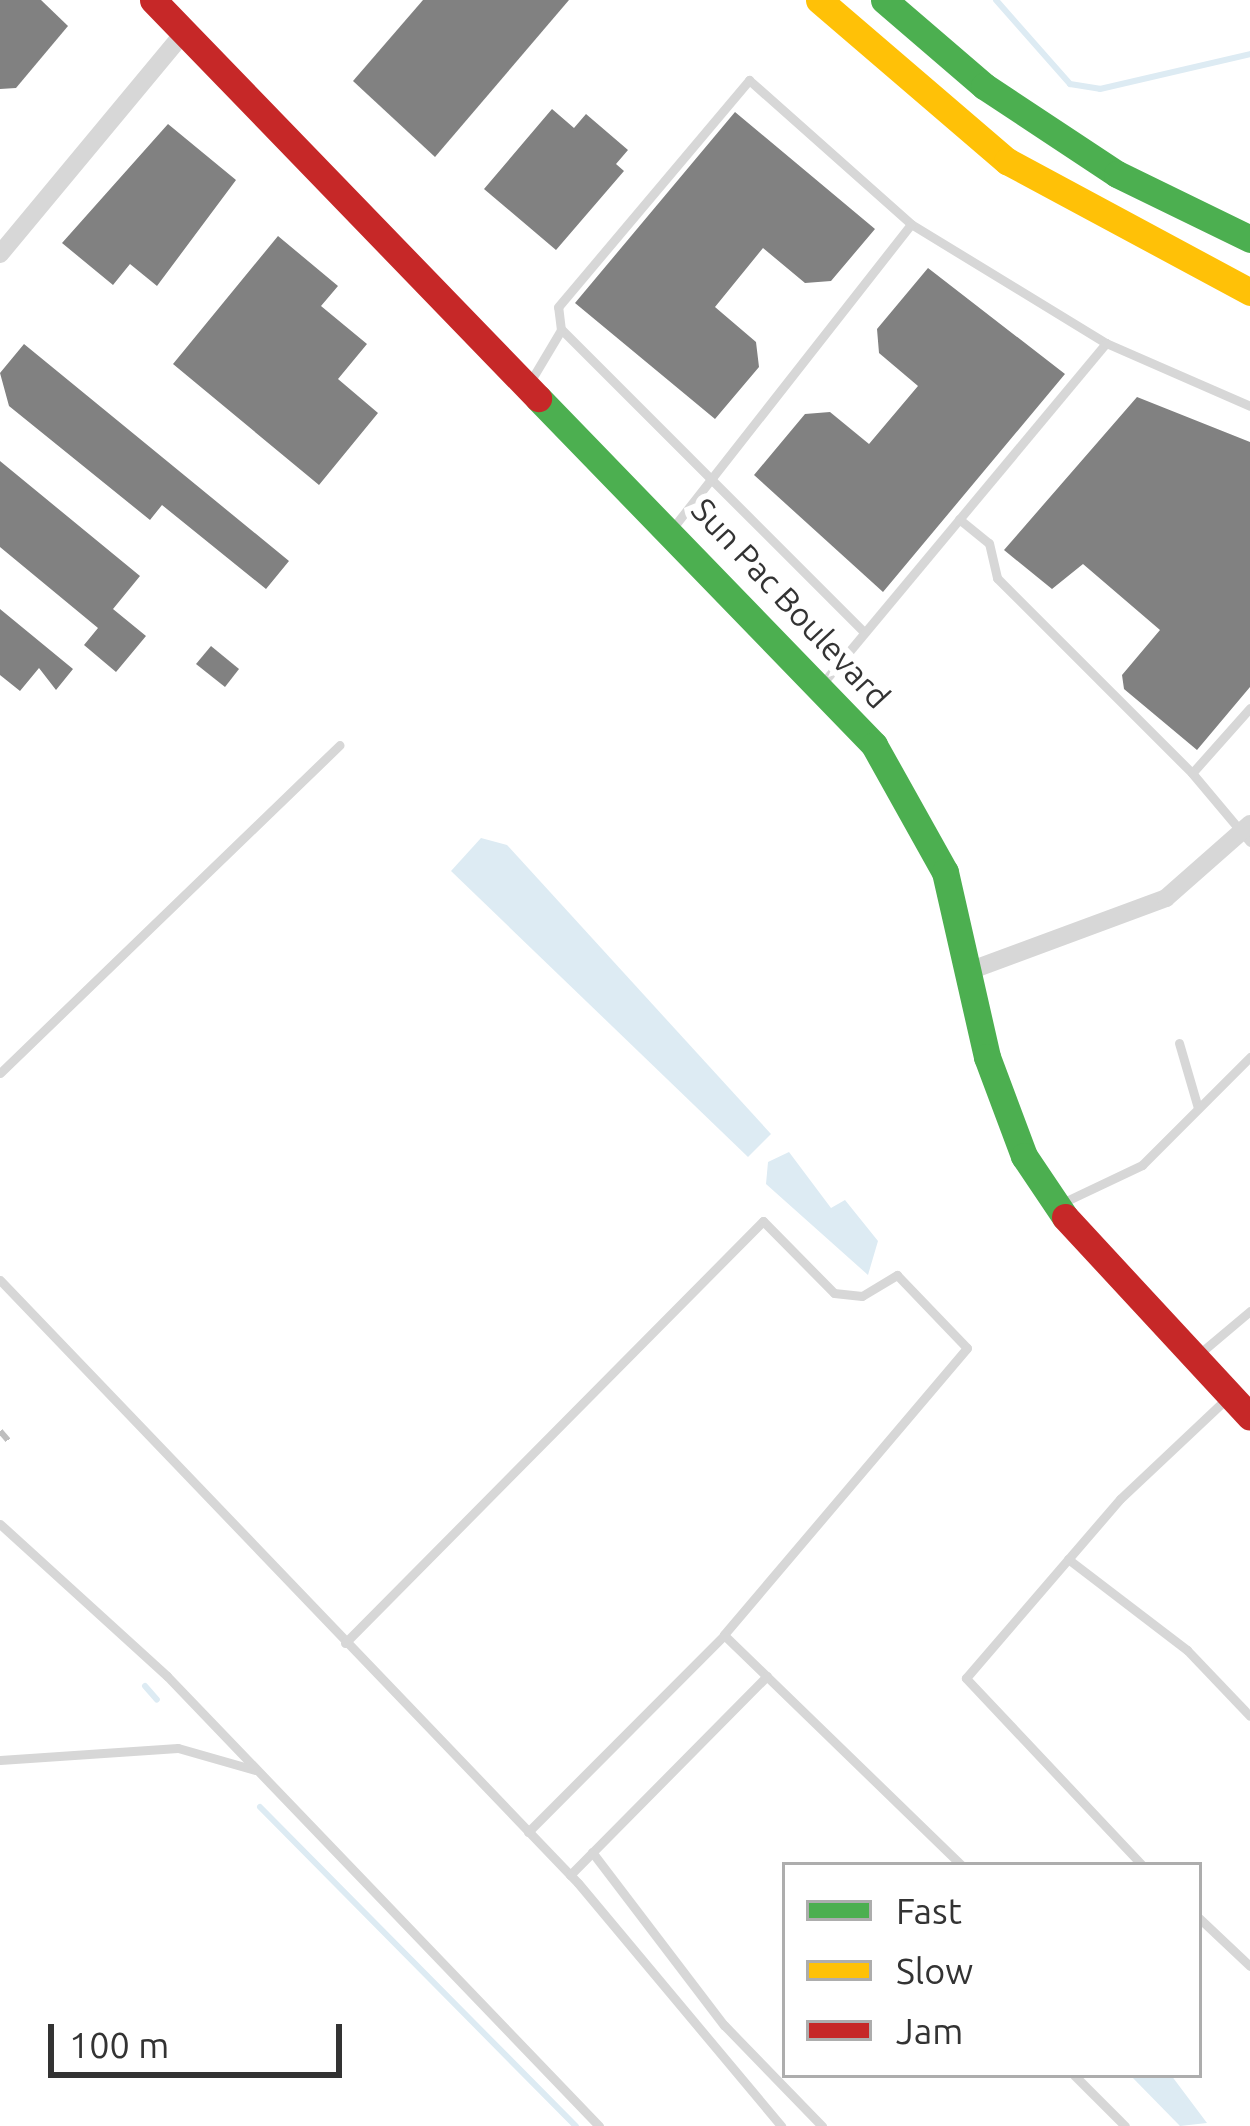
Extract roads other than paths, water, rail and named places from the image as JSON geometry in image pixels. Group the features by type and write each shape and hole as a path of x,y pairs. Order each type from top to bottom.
{"street":[{"path":"819,0 1007,161 1250,292"},
{"path":"884,0 983,86 1098,161 1250,239"},
{"name":"Sun Pac Boulevard","path":"163,4 184,32 822,684 933,840 1016,1136 1057,1205 1250,1417"},
{"path":"0,254 184,32"},
{"path":"969,971 1166,898 1247,833"}],"lane":[{"path":"864,632 561,329 558,307 749,80 910,224 1106,343 1250,406"},
{"path":"672,529 714,484 910,224"},
{"path":"530,382 561,329"},
{"path":"822,684 1106,343"},
{"path":"959,519 989,543 997,578 1247,833"},
{"path":"1192,773 1250,708"},
{"path":"0,1073 340,745"},
{"path":"1179,1043 1198,1108"},
{"path":"1057,1205 1142,1165 1250,1057"},
{"path":"345,1643 763,1221 834,1293 862,1296 897,1275 968,1348 724,1635 528,1832"},
{"path":"0,1280 570,1875 781,2126"},
{"path":"1195,1358 1250,1311"},
{"path":"1139,1862 966,1678 1068,1559 1230,1396"},
{"path":"0,1524 260,1772 599,2126"},
{"path":"1068,1559 1186,1650 1250,1716"},
{"path":"724,1635 958,1862"},
{"path":"570,1875 767,1676"},
{"path":"0,1760 178,1748 260,1772"},
{"path":"592,1852 724,2025 822,2126"},
{"path":"1202,1921 1250,1966"},
{"path":"1077,2078 1125,2126"}],"waterway":[{"path":"996,0 1070,84 1100,89 1250,54"},
{"path":"145,1686 157,1700"},
{"path":"260,1807 576,2126"}],"railway":[{"path":"0,1431 13,1446"}]}
